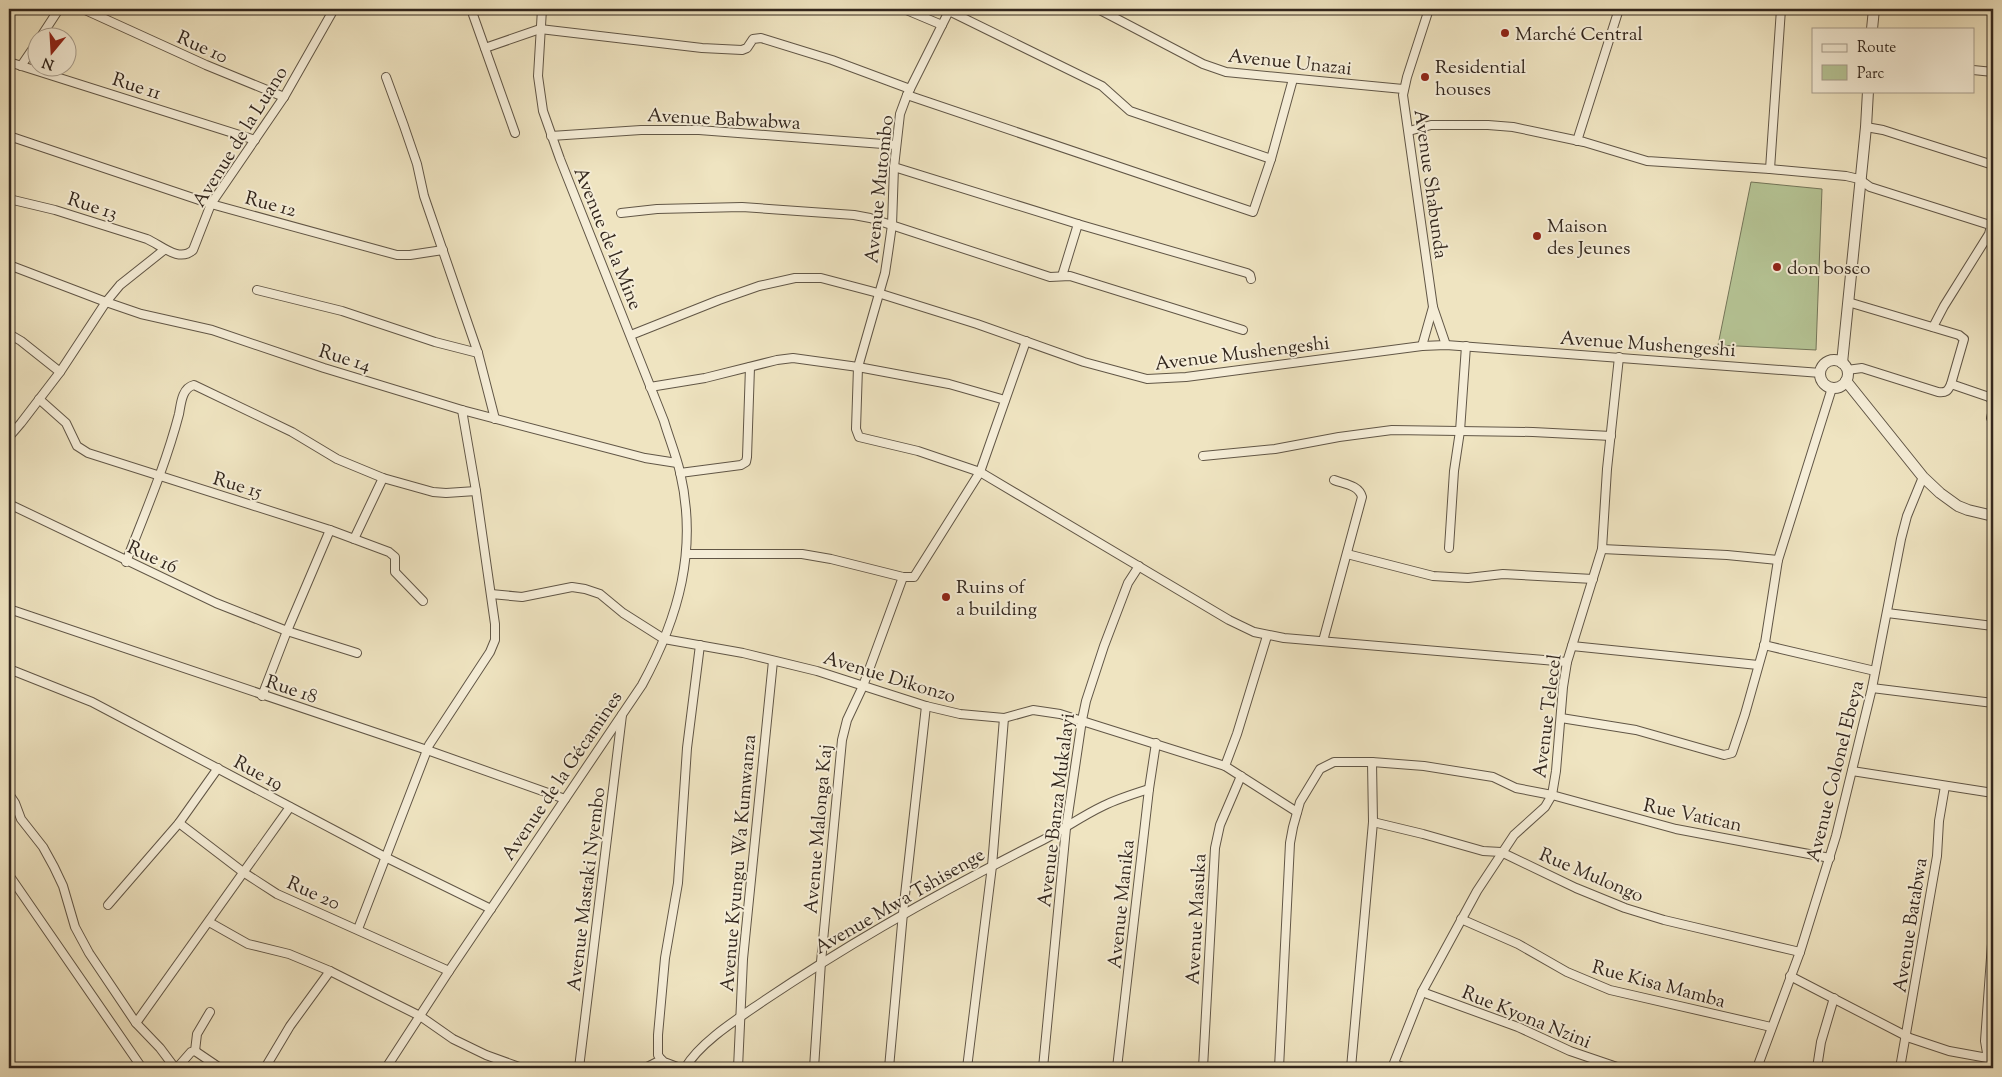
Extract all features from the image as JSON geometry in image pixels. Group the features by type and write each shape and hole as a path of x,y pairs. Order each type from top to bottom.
{"street":[{"path":"47,28 59,9"},
{"name":"Rue 10","path":"83,9 206,65 284,97"},
{"name":"Avenue de la Luano","path":"164,250 182,255 191,252 212,204 284,97 334,9"},
{"path":"471,9 514,133"},
{"name":"Avenue de la Mine","path":"542,9 539,87 543,111 551,136 631,335 680,473"},
{"path":"904,9 942,25"},
{"name":"Avenue Unazai","path":"1098,9 1213,68 1233,73 1403,89"},
{"name":"Avenue Shabunda","path":"1429,9 1403,89 1433,307"},
{"path":"1577,141 1619,9"},
{"path":"1770,169 1781,9"},
{"path":"1872,28 1874,9"},
{"path":"950,10 1102,86 1130,111 1271,159"},
{"name":"Avenue Mutombo","path":"950,10 900,114 894,167 892,225 885,273 858,367 856,429 859,437 918,451 980,472"},
{"path":"485,48 540,29 702,48 742,50 747,48 754,39 761,38 832,60 909,92 1253,212 1271,159 1293,79"},
{"path":"21,66 28,56"},
{"name":"Rue 11","path":"9,62 256,140"},
{"path":"1974,70 1993,72"},
{"path":"386,77 412,149 424,196 478,352 495,419"},
{"path":"1868,92 1848,302 1844,366 1846,381 1923,477 1940,493 1958,506 1993,516"},
{"path":"1409,131 1431,124 1513,127 1577,141 1647,161 1846,176 1859,179 1870,187 1993,223 1984,242 1944,306 1934,327"},
{"path":"1866,127 1883,130 1993,165"},
{"name":"Avenue Babwabwa","path":"551,136 641,130 699,130 896,145"},
{"name":"Rue 12","path":"9,136 212,204 397,254 410,255 442,250"},
{"path":"894,167 1078,224 1247,273 1250,274 1251,279"},
{"name":"Rue 13","path":"9,199 55,210 147,239 156,243 164,250"},
{"path":"621,213 686,208 742,207 854,215 892,225 1050,277 1070,276 1243,330"},
{"path":"1062,276 1078,224"},
{"path":"9,437 60,372 106,302 120,285 164,250"},
{"name":"Rue 14","path":"9,265 106,302 160,319 212,330 324,368 462,410 646,458 677,463"},
{"name":"Avenue Mushengeshi","path":"631,335 759,286 788,279 821,278 878,293 1084,362 1147,379 1186,378 1422,346 1446,345 1821,373"},
{"path":"257,290 342,311 435,342 478,352"},
{"path":"1832,388 1824,382 1821,373 1826,363 1836,361 1844,366 1862,368 1938,392 1946,391 1951,384 1964,339 1959,335 1934,327 1848,302"},
{"path":"1433,307 1446,345"},
{"path":"1422,346 1433,307"},
{"path":"9,334 21,341 60,372"},
{"path":"688,554 802,554 840,561 904,577 911,578 916,575 980,472 1026,341"},
{"path":"1448,548 1454,471 1460,431 1466,346"},
{"name":"Avenue Telecel","path":"1393,1066 1422,992 1461,919 1501,852 1514,835 1545,807 1552,795 1567,662 1602,549 1610,436 1619,357"},
{"path":"650,386 705,378 777,360 793,358 858,367 948,384 1005,400"},
{"path":"680,473 741,465 746,462 750,367"},
{"path":"1832,388 1840,386 1846,381"},
{"path":"1951,384 1989,397 1993,402"},
{"path":"126,562 158,476 184,392 188,387 194,385 292,432 337,459 383,478 433,492 476,491"},
{"path":"1561,718 1636,730 1727,756 1732,753 1764,645 1778,560 1832,388"},
{"name":"Rue 15","path":"40,399 66,423 77,446 83,451 330,530 393,555 396,560 395,572 423,601"},
{"path":"1993,409 1991,418 1993,422"},
{"path":"358,929 387,858 427,750 493,645 496,630 462,410"},
{"path":"1203,456 1275,449 1339,437 1392,430 1610,436"},
{"path":"980,472 1248,630 1267,636 1567,662"},
{"name":"Avenue de la Gécamines","path":"386,1068 491,908 642,685 664,639 680,592 688,554 680,473"},
{"name":"Avenue Colonel Ebeya","path":"1757,1068 1800,952 1830,858 1872,688 1904,527 1923,477"},
{"path":"354,539 383,478"},
{"path":"1323,641 1362,497 1360,490 1334,480"},
{"name":"Rue 16","path":"9,504 126,562 216,603 287,631 357,653"},
{"path":"262,696 287,631 330,530"},
{"path":"1602,549 1727,555 1778,560"},
{"path":"1347,554 1425,575 1441,577 1468,578 1503,574 1593,579"},
{"name":"Avenue Banza Mukalayi","path":"1043,1068 1066,828 1082,720 1086,701 1104,646 1128,583 1139,566"},
{"name":"Avenue Malonga Kaj","path":"814,1068 821,962 842,740 847,720 904,577"},
{"path":"491,594 522,597 572,587 585,589 600,594 628,617 664,639"},
{"name":"Rue 18","path":"9,610 427,750 565,799"},
{"path":"1887,613 1993,626"},
{"path":"1225,766 1237,734 1267,636"},
{"name":"Avenue Dikonzo","path":"664,639 824,673 926,706 960,714 1004,718 1039,710 1082,720 1225,766 1297,812"},
{"path":"1764,645 1875,671"},
{"path":"680,1068 661,1060 658,1055 658,1035 664,967 678,884 686,756 700,646"},
{"path":"1572,646 1758,664"},
{"name":"Avenue Kyungu Wa Kumwanza","path":"738,1068 743,959 773,661"},
{"name":"Rue 19","path":"9,669 92,702 387,858 491,908"},
{"path":"1872,688 1993,703"},
{"path":"889,1068 903,913 926,706"},
{"name":"Avenue Mastaki Nyembo","path":"578,1068 610,826 622,714"},
{"path":"967,1068 992,866 1004,718"},
{"name":"Avenue Manika","path":"1117,1068 1156,743"},
{"name":"Rue Vatican","path":"1279,1068 1290,843 1297,812 1309,786 1323,767 1334,762 1372,762 1424,766 1487,776 1503,780 1516,788 1552,795 1676,829 1830,858"},
{"path":"1351,1068 1373,822 1372,762"},
{"path":"108,905 178,823 218,768"},
{"path":"1852,771 1993,793"},
{"name":"Avenue Masuka","path":"1203,1068 1215,848 1220,825 1241,776"},
{"name":"Avenue Batabwa","path":"1900,1068 1937,856 1945,786"},
{"name":"Avenue Mwa Tshisenge","path":"685,1068 694,1055 741,1017 821,962 903,913 1066,828 1105,805 1149,789"},
{"path":"9,794 15,803 21,819 44,847 63,886 79,936 136,1022 176,1068 191,1052 195,1051"},
{"path":"136,1022 290,807"},
{"name":"Rue Mulongo","path":"1373,822 1483,851 1501,852 1576,888 1624,908 1664,920 1800,952"},
{"name":"Rue 20","path":"178,823 243,872 294,902 449,971"},
{"path":"9,875 142,1068"},
{"name":"Rue Kisa Mamba","path":"1461,919 1518,944 1567,972 1610,990 1771,1028"},
{"path":"209,922 248,944 289,954 330,971 420,1016 453,1039 486,1055 522,1068"},
{"path":"1992,1061 1987,1053 1985,1041 1993,930"},
{"path":"265,1068 290,1026 330,971"},
{"path":"1790,976 1906,1036 1949,1051 1992,1061"},
{"name":"Rue Kyona Nzini","path":"1422,992 1518,1026 1570,1051 1620,1068"},
{"path":"1817,1068 1821,1042 1834,998"},
{"path":"195,1051 200,1028 210,1012"},
{"path":"195,1051 205,1060 220,1068"},
{"path":"645,1068 661,1060"},
{"path":"1393,1066 1406,1068"}],"green space":[{"name":"don bosco","path":"1751,182 1822,189 1816,350 1718,345"}],"place":[{"name":"Marché Central","path":"1505,33"},
{"name":"Residential houses","path":"1425,77"},
{"name":"Maison des Jeunes","path":"1537,236"},
{"name":"don bosco","path":"1777,267"},
{"name":"Ruins of a building","path":"946,597"}]}
